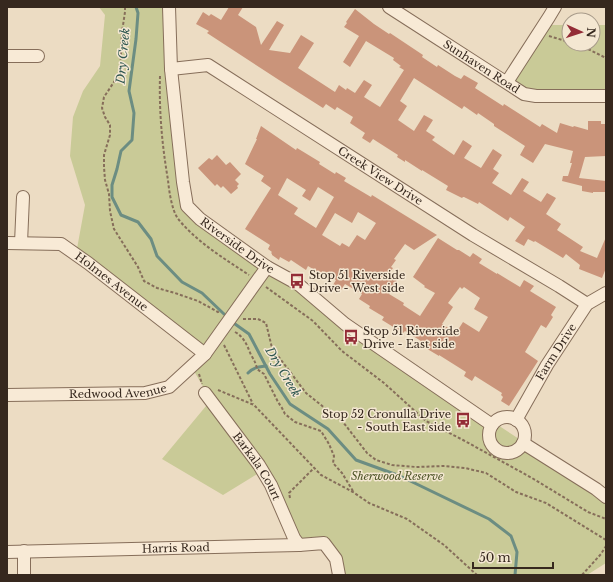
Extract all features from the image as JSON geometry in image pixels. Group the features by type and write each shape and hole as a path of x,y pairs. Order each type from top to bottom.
{"street":[{"name":"Riverside Drive","path":"169,7 171,69 187,206 200,219 267,267 298,284 345,324 492,425"},
{"name":"Sunhaven Road","path":"389,7 524,94 536,96 606,96"},
{"path":"507,82 555,7"},
{"path":"7,56 38,56"},
{"name":"Creek View Drive","path":"171,69 208,65 473,235 587,304"},
{"path":"21,243 22,197"},
{"name":"Holmes Avenue","path":"7,243 61,244 88,263 204,354"},
{"name":"Redwood Avenue","path":"7,395 146,393 169,387 204,354 267,267"},
{"name":"Farm Drive","path":"516,420 547,365 587,304 606,293"},
{"name":"Barkala Court","path":"205,392 259,465 270,485 294,538 299,545"},
{"path":"506,417 516,420 520,423 525,433 523,443 514,452 507,453 495,449 491,444 489,437 492,425 501,418 506,417"},
{"path":"523,443 596,489 606,497"},
{"name":"Harris Road","path":"7,552 299,545 324,543 336,559 339,575"},
{"path":"24,551 24,575"}],"path":[{"path":"125,7 120,73 104,97 102,108 110,125 110,136 104,156 104,180 109,194 110,211 114,229 138,267 144,281 157,288 198,301 218,312 222,316 231,357 254,405 314,468 321,474 370,503 408,520 444,545 477,575"},
{"path":"538,33 561,40"},
{"path":"594,52 606,58"},
{"path":"225,326 246,320 258,319 266,323 272,348 306,392 343,422 367,453 376,460 392,465 444,466 465,468 486,473 516,492 546,503 606,540"},
{"path":"225,326 239,334 246,342 256,364 257,370 264,374 284,414 295,422 305,424 321,431 334,456 333,463 342,473 353,492"},
{"path":"195,362 205,392 216,390 254,405"},
{"path":"290,499 289,494 314,468"},
{"path":"582,575 601,554 606,546"}],"green space":[{"name":"Sherwood Reserve","path":"99,7 170,7 187,206 376,345 606,497 606,563 587,575 339,575 324,543 294,538 262,471 223,495 162,459 211,400 191,366 204,354 76,254 85,205 70,156 73,117 83,91 100,66 105,15"},
{"path":"549,25 561,25 561,52 601,52 601,25 606,25 606,90 539,93 526,89 515,80"}],"building":[{"path":"229,7 243,7 238,15 256,27 261,45 277,21 284,25 269,50 290,53 301,35 314,43 298,68 335,92 339,85 346,90 347,88 355,93 364,80 372,85 364,97 380,107 404,70 393,60 394,58 366,41 350,67 343,62 359,36 344,27 355,9 374,24 423,55 422,57 437,67 438,65 461,79 464,75 478,83 475,88 503,106 504,104 540,127 542,124 557,133 560,123 588,130 588,121 601,121 601,124 606,124 606,156 585,157 579,178 606,181 606,192 593,193 582,191 582,186 562,181 563,176 568,176 572,163 570,163 573,151 545,144 533,163 520,155 525,146 494,126 494,124 478,113 477,115 464,106 462,109 414,78 400,101 407,106 398,120 414,131 424,115 433,120 426,131 435,137 432,140 454,155 463,140 472,146 464,158 481,168 493,149 502,155 493,169 499,173 492,183 511,195 522,178 529,182 523,191 541,202 547,193 556,198 546,214 561,224 557,230 583,247 580,251 597,258 606,237 606,268 602,278 579,269 580,265 566,254 563,258 535,241 534,242 528,239 524,246 515,241 525,227 510,217 508,221 479,202 478,204 446,190 448,186 405,160 405,162 397,157 398,155 373,139 370,143 362,138 365,133 350,123 353,117 337,107 335,110 326,104 323,108 207,33 209,31 196,24 203,12 209,16 211,14 221,20"},
{"path":"261,126 296,150 297,148 320,162 319,164 335,174 336,172 346,178 344,181 371,197 372,195 437,235 414,250 405,244 394,259 396,260 391,267 393,268 388,275 397,281 389,294 404,303 403,305 420,316 435,293 424,287 425,286 413,277 438,238 470,257 473,253 482,259 479,263 520,287 524,280 534,286 530,291 556,307 551,315 553,317 546,328 541,325 525,352 538,361 509,406 501,401 503,397 501,395 502,393 475,376 472,381 464,376 466,372 419,344 421,341 405,331 403,333 382,320 384,317 369,308 370,306 359,299 362,294 345,284 341,290 333,285 336,280 322,271 321,274 308,266 306,270 291,260 289,262 280,257 279,260 272,255 272,252 268,249 270,245 245,229 271,188 261,181 264,176 245,164","holes":["287,178 306,190 302,196 310,201 318,187 334,197 316,228 294,214 298,208 278,195","358,212 376,223 365,240 357,235 349,247 342,243 340,246 322,235 335,213 352,223","460,287 462,289 464,287 480,298 474,309 488,317 479,332 463,322 456,333 442,324 453,307 448,303"]},
{"path":"217,155 226,165 230,162 241,174 235,180 239,184 237,186 238,188 231,194 223,186 221,188 217,184 215,186 198,168 209,158 212,160"}],"waterway":[{"name":"Dry Creek","path":"136,7 138,13 136,39 129,91 134,113 132,140 121,151 112,185 112,197 121,215 138,222 151,239 157,256 182,282 202,293 224,314"},
{"name":"Dry Creek","path":"235,324 249,334 270,374 290,404 328,429 356,460 400,476 489,519 511,536 517,552 515,575"},
{"path":"248,373 254,368 266,366"}],"place":[{"name":"Stop 51 Riverside Drive - West side","path":"297,281"},
{"name":"Stop 51 Riverside Drive - East side","path":"351,337"},
{"name":"Stop 52 Cronulla Drive - South East side","path":"463,420"}]}
